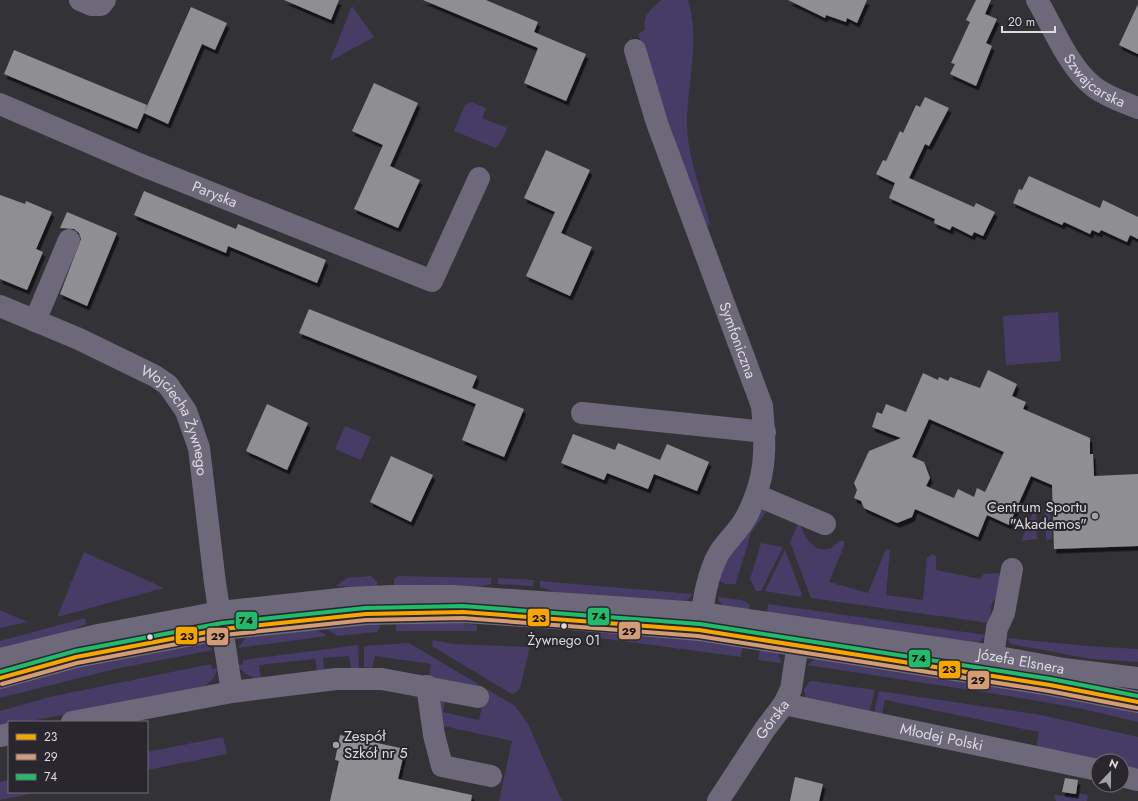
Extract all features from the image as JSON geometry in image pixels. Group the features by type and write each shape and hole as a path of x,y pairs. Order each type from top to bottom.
{"street":[{"path":"80,0 92,5 101,5 105,0"},
{"name":"Szwajcarska","path":"1037,0 1076,69 1094,87 1113,98 1138,108"},
{"name":"Symfoniczna","path":"635,50 657,123 762,406 765,432 765,458 756,495 740,528 719,553 713,565 700,622"},
{"name":"Paryska","path":"0,104 139,164 432,281 479,178"},
{"path":"35,321 69,240"},
{"name":"Wojciecha Żywnego","path":"2,313 35,321 155,376 168,385 186,411 199,448 221,620 232,692"},
{"path":"582,413 765,432"},
{"path":"756,495 825,524"},
{"path":"993,656 997,628 1004,613 1012,569"},
{"name":"Józefa Elsnera","path":"0,659 98,635 221,620 366,614 463,612 571,619 700,622 799,636 993,656 1064,669 1138,678"},
{"name":"Józefa Elsnera","path":"0,678 221,620"},
{"name":"Józefa Elsnera","path":"799,636 1138,702"},
{"name":"Górska","path":"718,801 765,729 784,704 791,689 799,636"},
{"path":"77,721 232,692 309,682 361,678 382,679 427,686 478,697"},
{"path":"427,686 434,735 442,766 491,776"},
{"name":"Młodej Polski","path":"784,704 1090,768"}],"shaded area":[{"path":"661,0 688,0 691,15 693,45 687,133 695,172 710,224 705,227 638,34 645,30 644,25 648,13"},
{"path":"352,6 374,37 330,61"},
{"path":"471,102 486,108 482,118 507,128 503,138 496,148 454,131 465,105"},
{"path":"1058,312 1061,361 1006,365 1003,316"},
{"path":"345,426 371,437 361,460 335,449"},
{"path":"1050,509 1052,539 1046,540 1045,512"},
{"path":"764,510 766,512 751,533 736,583 725,584 718,580 722,568 759,512"},
{"path":"1034,510 1036,510 1037,539 1021,541"},
{"path":"799,521 809,542 820,549 833,547 840,541 844,541 844,546 829,582 868,593 886,549 890,551 886,595 923,600 927,558 932,554 936,556 936,570 980,579 984,574 998,573 1001,576 1002,591 992,603 989,623 811,598 790,542"},
{"path":"761,543 783,547 761,591 756,591 750,579"},
{"path":"785,550 802,594 801,597 765,591"},
{"path":"84,552 164,588 57,617"},
{"path":"371,576 377,582 378,588 336,586 347,578"},
{"path":"398,576 491,578 491,584 472,589 394,588 394,579"},
{"path":"498,578 534,580 533,586 498,584"},
{"path":"540,581 693,594 686,601 564,595 540,587"},
{"path":"717,597 742,600 749,604 749,613 730,610 720,602"},
{"path":"768,604 986,635 978,644 766,616"},
{"path":"0,610 27,622 0,628"},
{"path":"85,618 86,624 63,634 0,654 0,641"},
{"path":"396,618 418,618 477,625 477,631 396,631"},
{"path":"379,620 380,628 377,632 337,636 320,625"},
{"path":"310,625 327,636 238,648 247,636"},
{"path":"642,631 743,642 741,657 585,636 585,634"},
{"path":"1007,638 1138,649 1138,662 1091,659 1011,644"},
{"path":"433,640 453,644 530,647 520,688 514,694 510,693 432,646"},
{"path":"205,643 213,650 115,669 0,698 0,684 50,671"},
{"path":"409,643 515,706 528,724 562,801 499,801 512,741 443,726 439,701 445,699 443,712 479,720 482,706 429,678 431,664 375,656 372,668 364,667 364,646"},
{"path":"358,645 359,668 351,668 349,656 323,658 324,671 317,672 315,659 259,665 261,679 248,675 242,671 238,665 243,665 243,660"},
{"path":"761,645 777,653 782,663 758,660"},
{"path":"818,657 1138,709 1138,722 1083,709 1015,697 807,665"},
{"path":"211,664 212,669 217,668 214,677 210,682 202,687 31,721 8,721 8,725 0,727 0,711 49,697"},
{"path":"812,681 875,690 869,713 806,699 804,690 809,682"},
{"path":"879,691 1041,715 1138,737 1138,773 1130,771 1130,753 1090,753 1090,759 1036,748 1039,732 885,700 882,715 874,714"},
{"path":"223,737 227,754 148,770 148,752"},
{"path":"8,780 8,793 34,793 0,800 0,782"},
{"path":"1078,793 1088,795 1087,801 1056,801 1054,795 1077,797"}],"building":[{"path":"284,0 339,0 331,20"},
{"path":"423,0 486,0 538,22 534,32 586,54 566,101 524,83 538,48"},
{"path":"788,0 867,0 857,23 847,18 846,22 826,15 825,18"},
{"path":"976,0 991,0 985,14 997,19 986,43 992,46 976,86 950,74 955,64 951,63 970,22 966,20"},
{"path":"1138,4 1138,54 1119,45"},
{"path":"191,7 227,23 215,50 202,44 168,124 144,113"},
{"path":"14,50 147,105 137,129 4,74"},
{"path":"374,83 418,103 390,166 420,180 398,228 354,209 383,145 352,131"},
{"path":"925,97 949,108 929,146 925,144 909,178 974,207 976,203 995,212 983,236 974,232 972,236 952,226 950,230 934,223 935,219 889,198 895,183 876,174 883,160 886,161 900,131 903,133 916,105 920,107"},
{"path":"546,150 590,170 561,233 592,247 570,296 526,276 555,212 524,198"},
{"path":"1029,176 1100,208 1103,200 1138,217 1138,239 1130,235 1127,242 1101,230 1099,233 1092,230 1090,234 1064,222 1062,225 1013,203 1019,189 1022,190"},
{"path":"144,191 236,229 238,224 326,260 317,283 228,246 226,253 134,215"},
{"path":"0,195 25,204 26,201 52,212 36,249 43,252 27,290 0,279"},
{"path":"67,212 117,233 87,306 60,294 81,239 79,233 74,229 60,228"},
{"path":"309,309 477,376 472,388 524,409 504,457 462,440 476,404 299,333"},
{"path":"988,370 1017,384 1012,396 1026,402 1023,409 1090,438 1090,454 1093,454 1094,476 1138,474 1138,546 1054,549 1052,485 1031,476 1009,525 987,515 978,537 915,509 912,517 897,523 864,508 861,501 854,498 857,490 854,483 869,451 901,438 872,427 877,412 882,414 886,404 906,412 923,373 938,380 939,377 948,381 950,377 980,388","holes":["929,419 1004,452 985,492 977,488 974,497 958,489 954,498 926,486 930,478 924,462 912,457"]},
{"path":"267,404 308,423 287,470 246,451"},
{"path":"573,434 615,450 618,443 660,460 667,444 709,462 697,491 654,474 648,489 607,473 604,480 561,463"},
{"path":"391,456 433,475 411,522 370,502"},
{"name":"Zespół Szkół nr 5","path":"340,735 405,749 398,779 472,795 471,801 330,801 339,761 335,760"},
{"path":"795,777 823,784 819,801 790,801"},
{"path":"1065,778 1078,780 1076,794 1062,792"}],"transit line":[{"name":"74","path":"0,672 75,651 222,623 365,608 463,606 700,624 1051,679 1138,696"},
{"name":"23","path":"0,678 76,657 223,629 366,614 463,612 699,630 1050,685 1138,702"},
{"name":"29","path":"2,684 77,663 224,635 366,620 463,618 698,636 1049,691 1137,708"}],"place":[{"name":"Centrum Sportu \"Akademos\"","path":"1095,516"},
{"name":"Żywnego 01","path":"564,626"},
{"name":"Zespół Szkół nr 5","path":"336,745"}]}
